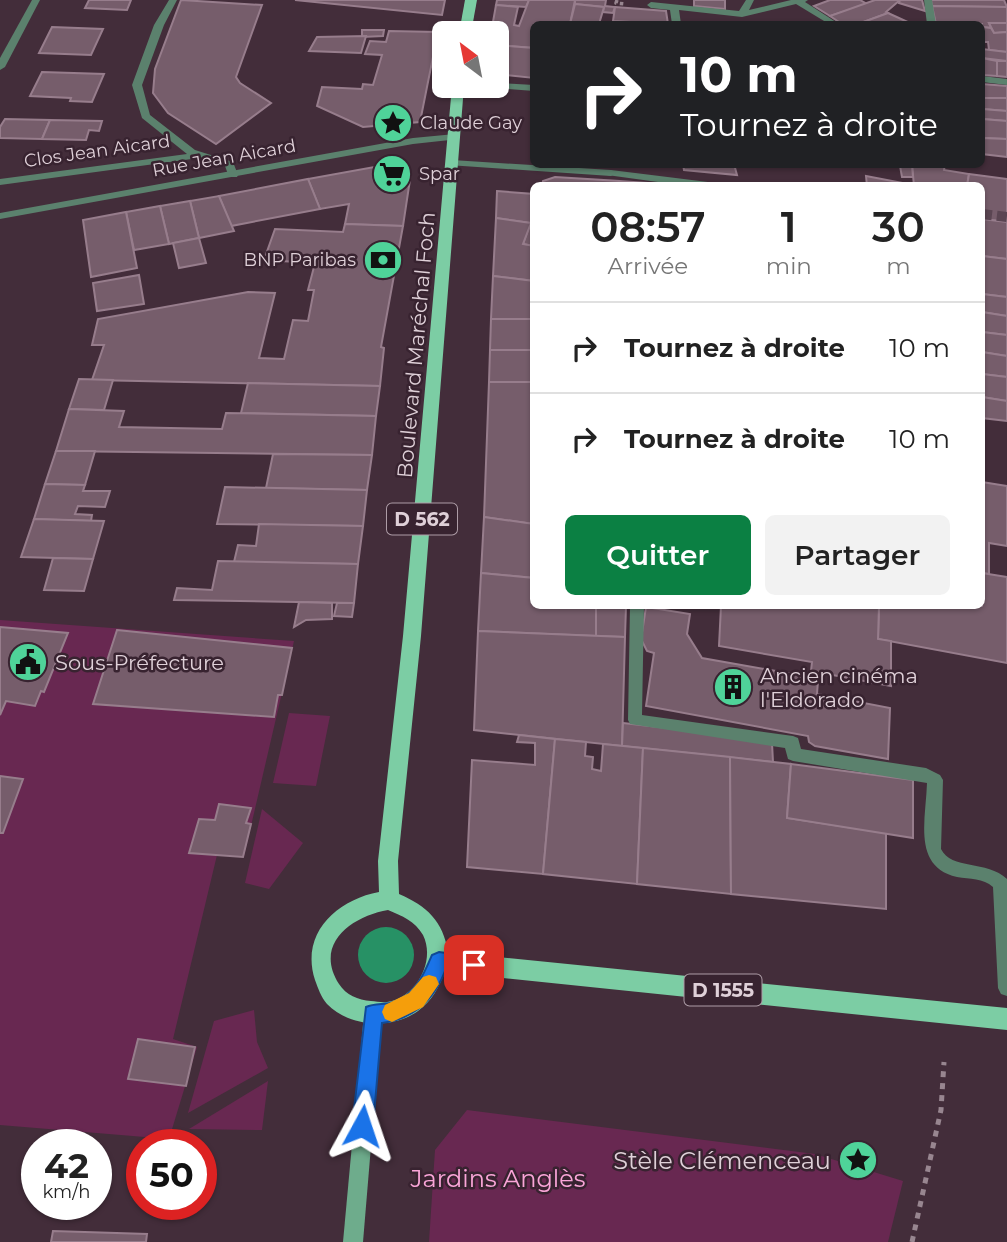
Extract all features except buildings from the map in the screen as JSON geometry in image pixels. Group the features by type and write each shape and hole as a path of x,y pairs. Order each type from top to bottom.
{"main road":[{"path":"467,21 471,0"},
{"name":"D 562","path":"455,132 457,98"},
{"name":"Boulevard Maréchal Foch","path":"389,900 388,861 412,636 455,132"},
{"path":"389,900 406,904 421,914 432,927 438,944 439,961 431,982 416,1000 396,1011 373,1014 350,1008 332,994 322,974 321,951 330,930 345,913 366,902 389,900"},
{"name":"D 1555","path":"439,961 1007,1019"},
{"path":"352,1242 373,1014"}],"street":[{"path":"0,67 36,0"},
{"name":"Clos Jean Aicard","path":"173,0 159,25 137,85 145,116 191,152 229,164 233,175"},
{"path":"743,14 750,0"},
{"path":"928,0 932,21"},
{"path":"651,5 743,14 799,1 829,21"},
{"path":"674,9 676,21"},
{"path":"985,79 1007,82"},
{"path":"509,87 530,88"},
{"name":"Rue Jean Aicard","path":"0,216 455,132"},
{"name":"Clos Jean Aicard","path":"0,182 198,155"},
{"path":"452,163 530,168"},
{"path":"532,168 611,173 684,182"},
{"path":"637,609 635,720 793,743 793,754 926,775 935,780 935,859 946,867 990,874 1001,884 1007,988"}],"path":[{"path":"912,1242 941,1110 944,1062"}],"green space":[{"name":"Sous-Préfecture","path":"0,620 294,641 244,856 217,855 173,1039 197,1047 172,1129 126,1129 126,1135 112,1134 112,1129 48,1129 0,1125"},
{"path":"289,713 330,716 316,786 273,783"},
{"path":"262,809 303,843 269,889 245,883"},
{"path":"254,1010 257,1042 268,1068 188,1113 214,1021"},
{"path":"268,1081 262,1130 189,1129"},
{"name":"Jardins Anglès","path":"467,1110 815,1154 903,1181 888,1242 429,1242 435,1150"}],"shaded area":[{"path":"381,927 391,927 406,935 412,944 412,966 406,975 391,983 381,983 363,971 358,960 358,950 370,932"}],"tunnel":[{"path":"985,214 1007,217"}],"slow traffic":[{"path":"392,1012 416,1000 429,984"}],"place":[{"name":"Claude Gay","path":"393,123"},
{"name":"Spar","path":"392,174"},
{"name":"BNP Paribas","path":"383,260"},
{"name":"Sous-Préfecture","path":"28,662"},
{"name":"Ancien cinéma l'Eldorado","path":"733,687"},
{"name":"Stèle Clémenceau","path":"858,1160"}],"route":[{"path":"362,1126 373,1014 396,1011 416,1000 431,982 439,961 474,965"}]}
